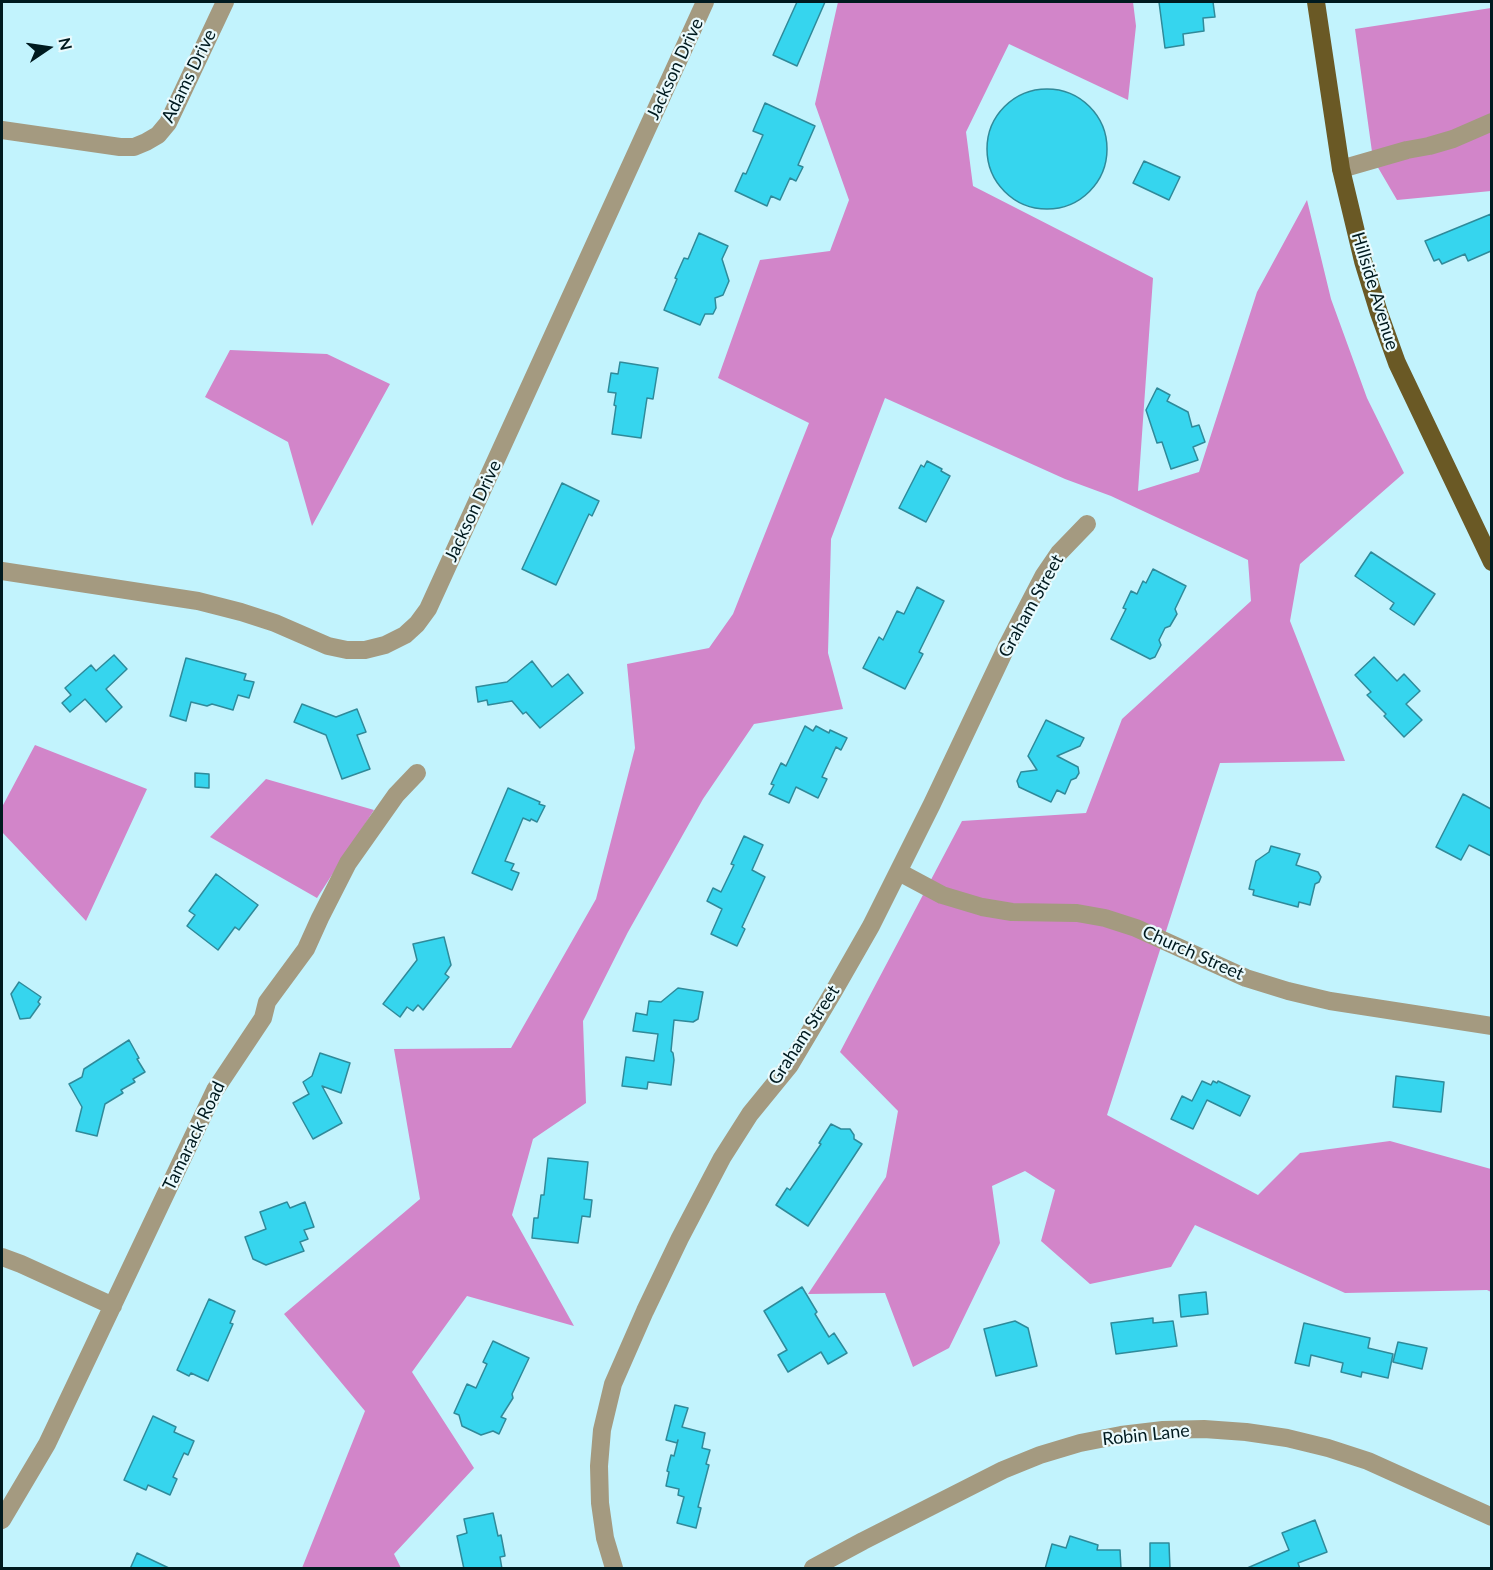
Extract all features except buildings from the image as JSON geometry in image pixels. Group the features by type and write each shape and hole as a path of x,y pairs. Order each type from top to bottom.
{"main road":[{"name":"Hillside Avenue","path":"1316,2 1341,169 1363,261 1379,313 1397,363 1491,562"}],"street":[{"name":"Adams Drive","path":"2,130 120,147 134,147 146,142 158,135 168,123 225,2"},
{"name":"Jackson Drive","path":"2,571 198,601 275,623 328,646 347,650 365,650 385,645 402,637 417,624 428,609 705,2"},
{"path":"1341,169 1453,139 1491,122"},
{"name":"Graham Street","path":"614,1569 605,1538 600,1503 599,1466 602,1430 613,1384 645,1311 722,1158 750,1114 789,1065 837,986 899,872 1006,648 1044,575 1059,553 1087,524"},
{"name":"Tamarack Road","path":"2,1520 47,1444 215,1090 263,1018 267,1002 306,949 348,863 396,795 417,773"},
{"name":"Church Street","path":"899,872 942,895 982,907 1012,912 1077,913 1105,918 1136,928 1246,978 1288,991 1330,1001 1491,1026"},
{"path":"2,1257 112,1306"},
{"name":"Robin Lane","path":"813,1569 1003,1470 1040,1455 1080,1443 1163,1430 1204,1429 1246,1432 1287,1438 1328,1448 1368,1461 1491,1517"}],"shaded area":[{"path":"838,2 1133,2 1136,26 1128,100 1009,44 966,132 973,186 1153,278 1138,491 1199,472 1257,292 1307,200 1331,299 1367,398 1404,473 1300,564 1290,621 1345,761 1220,763 1107,1115 1258,1195 1300,1153 1390,1141 1491,1169 1491,1292 1487,1290 1345,1293 1195,1225 1171,1267 1090,1284 1041,1241 1055,1190 1025,1171 992,1186 1000,1243 949,1348 913,1367 885,1293 808,1294 886,1177 898,1111 840,1052 962,821 1086,813 1122,719 1251,601 1248,560 1111,496 1065,479 885,398 831,539 828,653 843,709 754,724 703,799 628,932 583,1021 586,1103 533,1139 512,1215 574,1326 467,1296 412,1372 474,1468 394,1554 401,1568 302,1568 365,1411 284,1314 420,1199 394,1049 511,1048 596,899 635,748 627,664 709,648 733,614 809,423 718,378 760,260 830,251 849,200 815,104"},
{"path":"1491,8 1491,191 1397,200 1373,159 1355,29"},
{"path":"230,350 327,354 390,384 312,526 288,442 205,397"},
{"path":"35,745 147,789 86,921 2,832 2,807"},
{"path":"266,779 374,810 317,898 210,837"}]}
